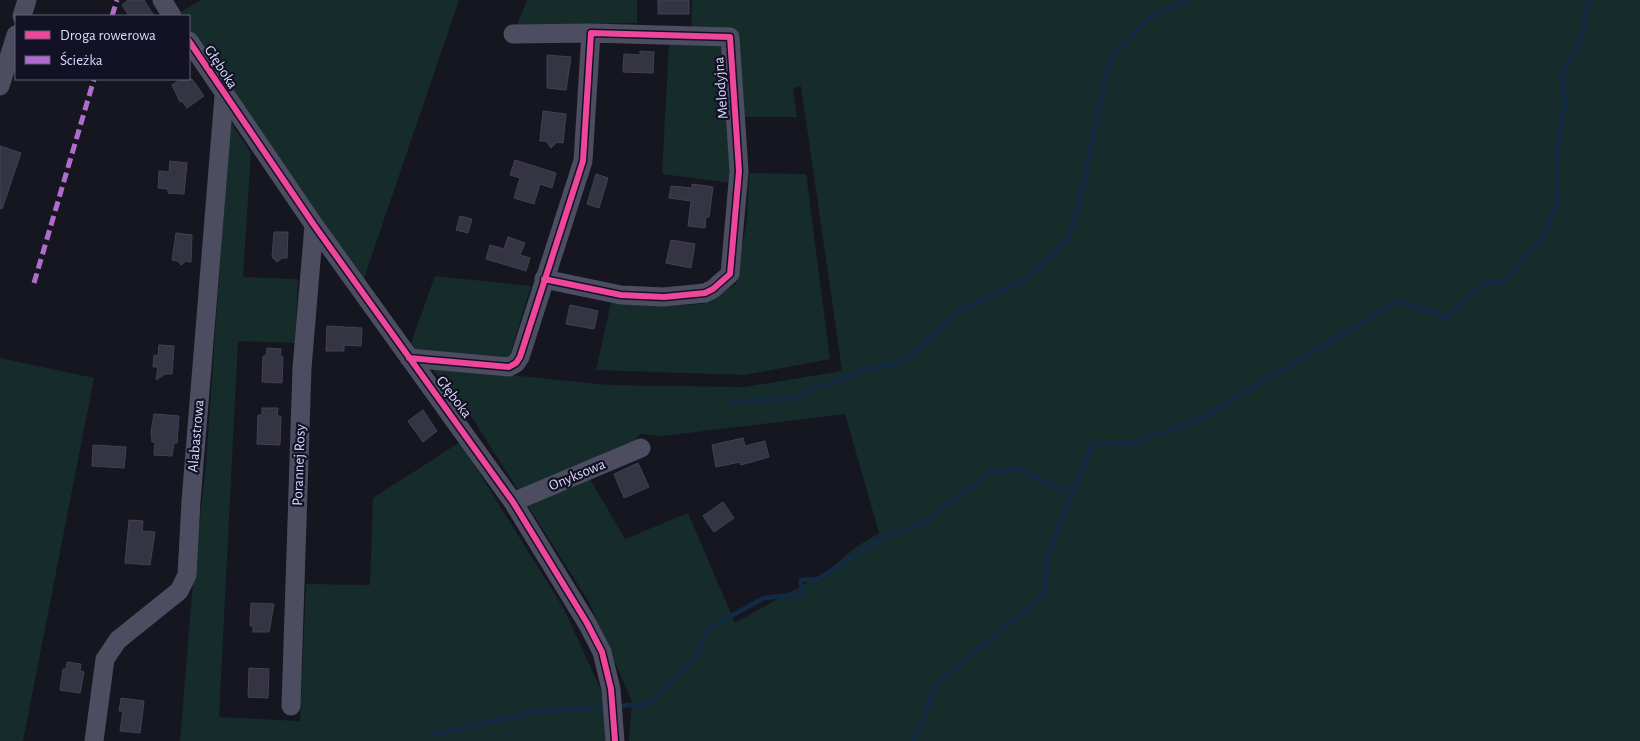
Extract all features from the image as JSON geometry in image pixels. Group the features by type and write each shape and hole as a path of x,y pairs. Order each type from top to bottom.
{"street":[{"path":"22,15 27,0"},
{"path":"162,0 171,15"},
{"name":"Melodyjna","path":"513,34 730,36 739,171 730,274 713,289 705,293 674,296 621,295 544,279"},
{"path":"410,358 509,367 516,363 520,357 583,161 591,34"},
{"path":"0,86 15,38"},
{"name":"Głęboka","path":"190,43 224,96 513,502 588,623 602,652 611,689 615,741"},
{"name":"Alabastrowa","path":"94,741 105,659 118,640 179,591 187,575 224,96"},
{"name":"Porannej Rosy","path":"291,706 302,368 314,224"},
{"name":"Onyksowa","path":"513,502 641,448"}],"green space":[{"path":"201,0 459,0 363,281 190,29 190,15 180,15 179,13"},
{"path":"527,0 637,0 637,23 517,25"},
{"path":"692,0 1640,0 1640,741 629,741 632,702 589,602 464,405 430,367 609,385 745,387 842,371 801,86 793,88 797,117 728,117 732,183 662,174 669,43 691,44","holes":["845,414 879,533 856,547 826,572 735,623 688,513 625,539 583,467 631,445 640,434 663,436"]},
{"path":"230,121 251,153 243,277 298,279 295,343 238,341 219,717 300,721 306,584 370,585 373,498 460,442 564,609 606,701 609,741 180,741 193,582 206,464"},
{"path":"749,173 806,174 830,359 745,375 596,370 611,303 668,306 702,304 736,284 747,220"},
{"path":"435,276 531,286 510,355 503,360 413,350 410,346"},
{"path":"0,358 94,378 23,741 0,741"}],"building":[{"path":"128,0 144,0 153,15 128,15 122,5"},
{"path":"658,0 689,0 689,14 658,14"},
{"path":"640,51 654,52 653,73 623,72 624,54 640,55"},
{"path":"547,55 571,57 566,90 547,88"},
{"path":"192,79 204,96 187,108 182,101 180,102 172,85 180,80"},
{"path":"543,111 566,114 563,143 557,142 551,148 546,141 540,141"},
{"path":"0,146 21,153 2,209 0,208"},
{"path":"515,160 556,173 552,188 540,184 534,204 514,198 520,178 510,175"},
{"path":"170,161 187,163 184,194 168,193 168,189 158,188 159,171 169,172"},
{"path":"596,174 608,178 599,208 587,204"},
{"path":"692,184 713,187 709,217 706,217 705,228 688,226 691,201 669,198 671,186 692,188"},
{"path":"460,216 472,219 468,233 456,230"},
{"path":"274,232 288,232 287,258 282,258 277,262 272,257"},
{"path":"176,233 192,235 191,262 186,261 181,265 178,261 172,260"},
{"path":"508,237 525,243 520,255 530,258 526,271 486,259 490,245 504,249"},
{"path":"671,240 695,244 691,268 666,263"},
{"path":"570,305 598,311 594,329 566,324"},
{"path":"327,326 362,328 361,346 344,345 344,351 326,351"},
{"path":"159,345 174,346 172,374 165,374 156,380 158,367 153,367 154,355 158,356"},
{"path":"267,348 281,349 280,356 283,357 282,383 262,382 263,356 266,356"},
{"path":"262,408 278,408 277,416 281,416 280,445 257,444 258,415 262,415"},
{"path":"423,410 437,431 423,442 408,421"},
{"path":"154,414 179,416 177,443 174,443 172,456 154,455 155,442 152,442 151,432"},
{"path":"743,438 745,446 765,441 769,457 741,465 740,462 716,467 712,445"},
{"path":"93,445 126,447 124,468 92,466"},
{"path":"638,463 649,487 624,498 614,474"},
{"path":"723,502 734,518 714,532 703,516"},
{"path":"129,520 143,521 142,531 155,532 150,565 125,563"},
{"path":"251,603 274,604 269,632 253,632 253,626 250,626"},
{"path":"67,662 81,664 80,671 84,672 80,693 60,690 63,669 66,669"},
{"path":"249,668 269,669 268,698 248,697"},
{"path":"121,698 144,701 140,733 120,731 123,711 119,711"}],"waterway":[{"path":"733,402 790,399 863,370 903,362 962,309 1025,280 1067,241 1080,202 1109,61 1149,18 1187,0"},
{"path":"914,741 937,683 1043,596 1048,555 1093,443 1131,444 1198,420 1398,301 1448,317 1481,284 1503,282 1544,236 1557,202 1558,146 1565,102 1562,72 1582,39 1586,9 1591,0"},
{"path":"616,706 649,704 694,660 711,627 764,598 802,594 801,580 818,579 884,537 924,523 988,473 1019,469 1064,491 1076,486"},
{"path":"430,735 542,711 608,707"}],"marked path":[{"path":"112,15 117,0"},
{"path":"34,283 94,80"}],"cycle path":[{"path":"409,358 509,367 516,363 520,357 583,161 591,33 730,37 739,171 730,274 713,289 705,293 664,297 621,295 544,279"},
{"path":"190,42 314,225 513,502 587,623 602,652 611,689 615,741"}]}
